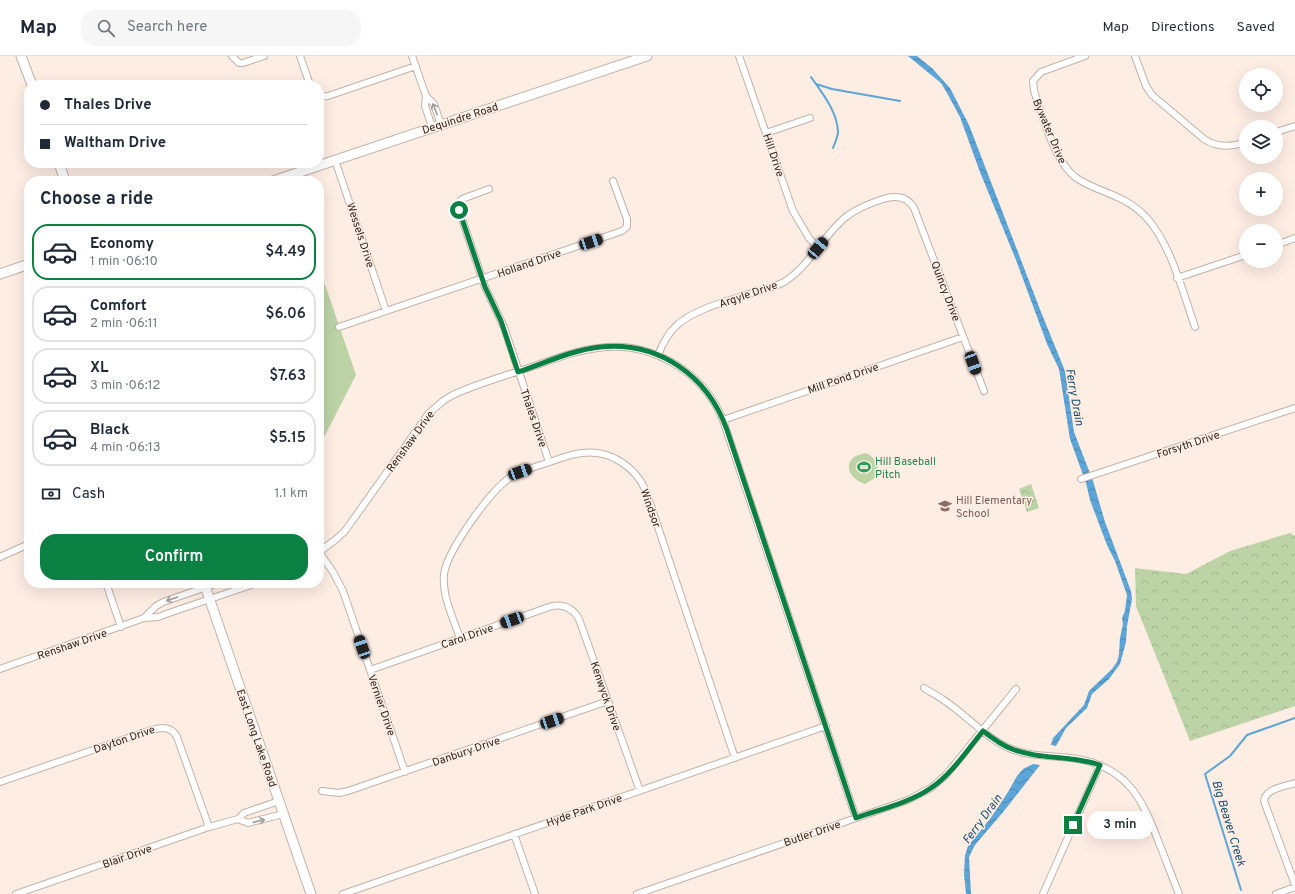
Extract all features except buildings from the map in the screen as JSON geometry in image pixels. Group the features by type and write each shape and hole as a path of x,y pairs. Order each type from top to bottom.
{"main road":[{"path":"21,56 30,80"},
{"name":"Dequindre Road","path":"324,164 628,59 646,56"},
{"name":"Dequindre Road","path":"288,176 311,168"},
{"path":"0,274 24,266"},
{"name":"East Long Lake Road","path":"206,588 311,894"}],"street":[{"path":"232,56 239,63 264,56"},
{"path":"300,56 308,80"},
{"path":"412,56 426,96 425,106 437,126"},
{"name":"Hill Drive","path":"740,56 793,211 809,238 818,248"},
{"name":"Bywater Drive","path":"1085,56 1041,72 1033,81 1034,91 1056,150 1064,166 1076,178 1124,200 1146,217 1162,239 1195,327"},
{"path":"1135,56 1144,81 1152,95 1157,100 1212,144 1224,146 1239,144"},
{"path":"324,96 416,66"},
{"path":"426,96 434,104 437,126"},
{"path":"766,133 810,118"},
{"path":"1283,130 1295,126"},
{"name":"Wessels Drive","path":"335,160 386,311"},
{"name":"Holland Drive","path":"339,327 619,233 627,227 627,219 614,180"},
{"name":"Thales Drive","path":"489,189 462,199 458,206 482,279 504,327 549,462"},
{"name":"Argyle Drive","path":"658,355 671,331 686,318 706,309 782,283 797,272 839,224 849,215 864,206 887,198 900,197"},
{"name":"Quincy Drive","path":"900,197 910,202 914,208 984,392"},
{"path":"1283,242 1295,238"},
{"path":"1177,278 1239,257"},
{"name":"Mill Pond Drive","path":"723,420 963,336"},
{"name":"Renshaw Drive","path":"324,548 345,531 434,408 443,400 456,393 576,352 599,347 644,350 674,363 698,382 713,401 723,420 856,818"},
{"name":"Forsyth Drive","path":"1082,479 1295,408"},
{"name":"Windsor","path":"460,638 448,606 444,584 446,566 451,553 487,501 509,478 520,472 566,456 582,453 603,454 623,463 635,474 643,485 735,758"},
{"path":"0,557 24,546"},
{"name":"Vernier Drive","path":"324,559 333,572 342,591 405,772"},
{"path":"108,588 121,627"},
{"name":"Renshaw Drive","path":"144,618 156,606 163,602 198,588"},
{"name":"Renshaw Drive","path":"0,669 144,618 158,617 243,588"},
{"name":"Carol Drive","path":"370,670 552,606 566,606"},
{"name":"Kenwyck Drive","path":"566,606 576,614 579,619 640,791"},
{"path":"924,688 943,699 1002,744 1016,750 1033,754 1082,760 1100,765 1113,772 1123,780 1142,802 1179,894"},
{"name":"Butler Drive","path":"637,894 908,800 931,788 946,775 1016,689"},
{"name":"Danbury Drive","path":"322,791 339,793 348,792 608,701"},
{"name":"Hyde Park Drive","path":"343,894 826,726"},
{"name":"Dayton Drive","path":"0,782 151,730 166,727 173,731 177,737 209,827"},
{"path":"1043,894 1100,765"},
{"path":"1276,894 1295,886 1264,805 1265,798 1272,791 1295,783"},
{"name":"Blair Drive","path":"16,894 209,827 238,819 244,813 278,800"},
{"name":"Blair Drive","path":"238,819 248,823 283,814"},
{"path":"514,834 535,894"}],"green space":[{"path":"324,282 356,375 324,437"},
{"name":"Hill Baseball Pitch","path":"866,453 875,461 879,472 875,478 865,484 853,477 850,473 849,465 854,457"},
{"path":"1031,484 1039,508 1027,512 1019,489"},
{"path":"1290,533 1295,536 1295,706 1190,741 1136,606 1135,568 1186,574 1230,551"}],"water":[{"name":"Ferry Drain","path":"908,56 917,56 932,68 950,88 969,125 1065,371 1074,432 1093,481 1105,522 1131,591 1132,599 1127,626 1126,642 1120,664 1109,679 1092,694 1087,708 1066,728 1056,746 1051,745 1053,738 1084,705 1089,691 1112,669 1117,662 1123,624 1122,618 1125,611 1127,595 1090,500 1086,483 1070,439 1059,369 1047,344 960,117 941,83"},
{"name":"Ferry Drain","path":"1033,764 1040,765 975,845 969,857 971,894 966,894 964,874 965,855 968,846 990,819 1017,776 1023,769"}],"waterway":[{"path":"811,77 829,103 835,118 838,133 833,148"},
{"path":"816,84 832,89 900,101"},
{"name":"Big Beaver Creek","path":"1241,890 1205,774 1230,756 1247,735 1295,718"}],"place":[{"name":"Hill Baseball Pitch","path":"864,467"},
{"name":"Hill Elementary School","path":"945,506"}],"route":[{"path":"459,210 485,287 501,321 518,372 587,349 616,347 644,350 674,363 690,374 704,388 713,401 727,430 856,818 916,797 931,788 946,775 983,731 1002,744 1016,750 1033,754 1071,758 1100,765 1073,825"}]}
